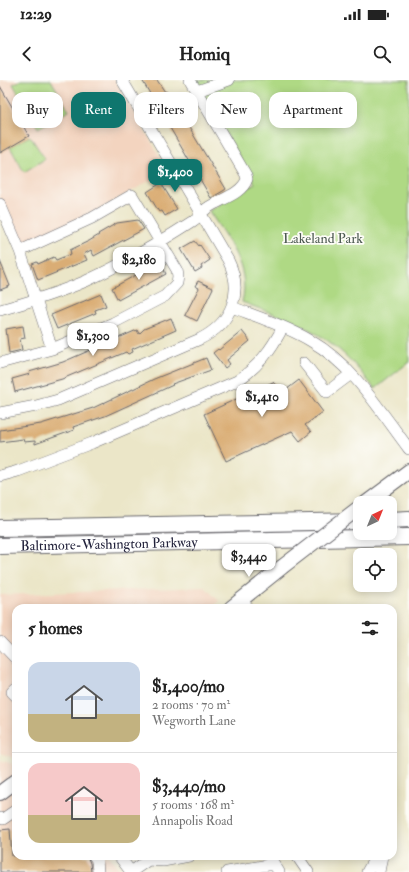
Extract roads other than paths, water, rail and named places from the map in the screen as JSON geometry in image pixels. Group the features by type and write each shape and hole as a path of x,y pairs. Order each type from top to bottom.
{"highway":[{"name":"Baltimore-Washington Parkway","path":"0,528 353,520"},
{"path":"397,520 409,520"},
{"name":"Baltimore-Washington Parkway","path":"0,546 409,537"}],"main road":[{"path":"375,496 409,471"},
{"path":"241,604 282,567 353,512"},
{"path":"1,789 12,783"}],"street":[{"path":"0,413 58,400 82,391 211,334 226,318 232,307 236,282 233,270 122,80"},
{"path":"0,310 36,300 86,281 128,260 195,220 207,208 242,188 247,180 190,80"},
{"path":"197,91 229,80"},
{"path":"0,363 52,349 113,323 165,296 172,290 177,282 177,270 132,195 92,218 20,251"},
{"path":"0,204 20,251 52,349"},
{"path":"232,307 283,327 312,341 337,360 351,374 409,449"},
{"path":"0,476 92,444 237,381 249,373 266,355 283,327"},
{"path":"304,363 327,392 351,374"},
{"path":"0,642 12,655"},
{"path":"0,818 3,819 12,813"},
{"path":"97,860 98,872"},
{"path":"123,860 134,871 146,860"},
{"path":"300,860 308,872"},
{"path":"367,872 374,860"},
{"path":"379,872 381,860"},
{"path":"227,872 274,864"}],"park label":[{"name":"Lakeland Park","path":"323,238"}]}
